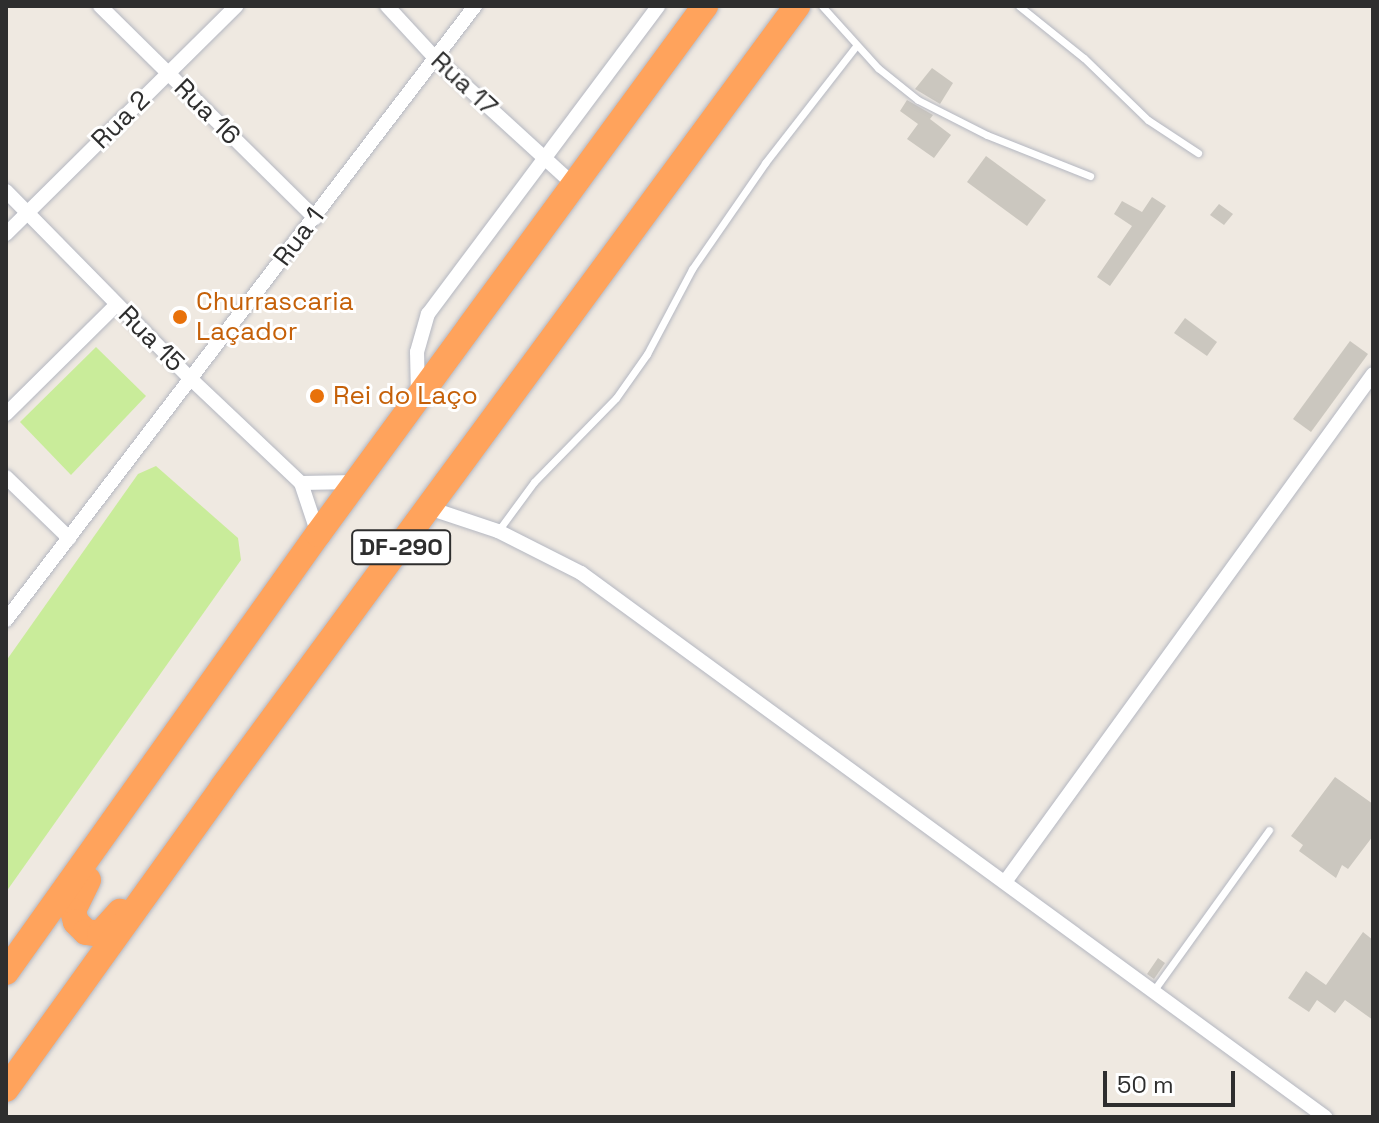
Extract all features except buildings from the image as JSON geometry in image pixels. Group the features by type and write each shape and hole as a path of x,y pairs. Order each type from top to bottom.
{"highway":[{"name":"DF-290","path":"6,972 318,534 705,6"},
{"name":"DF-290","path":"6,1089 222,788 804,6"},
{"path":"160,758 159,774 150,793 78,895 73,911 76,922 86,932 100,934 107,930 184,821 222,788"}],"street":[{"name":"Rua 16","path":"100,6 315,218"},
{"name":"Rua 2","path":"6,234 236,6"},
{"name":"Rua 17","path":"387,6 435,58 573,184"},
{"name":"Rua 1","path":"6,620 475,6"},
{"path":"418,397 417,352 428,314 658,6"},
{"name":"Rua 15","path":"6,191 116,305 301,483"},
{"path":"6,414 116,305"},
{"path":"1005,882 1373,374"},
{"path":"6,477 69,538"},
{"path":"318,534 301,483 356,482"},
{"path":"429,508 498,531 581,573 1325,1117"}],"lane":[{"path":"804,6 856,46 898,84 955,120 1090,176"},
{"path":"1019,6 1084,58 1148,120 1198,153"},
{"path":"498,531 534,482 616,398 647,354 700,258 765,163 856,46"},
{"path":"1154,990 1269,830"}],"green space":[{"path":"96,347 146,396 71,475 20,422"},
{"path":"156,466 238,538 241,560 6,892 6,661 138,474"}],"place":[{"name":"Churrascaria Laçador","path":"180,317"},
{"name":"Rei do Laço","path":"317,396"}]}
